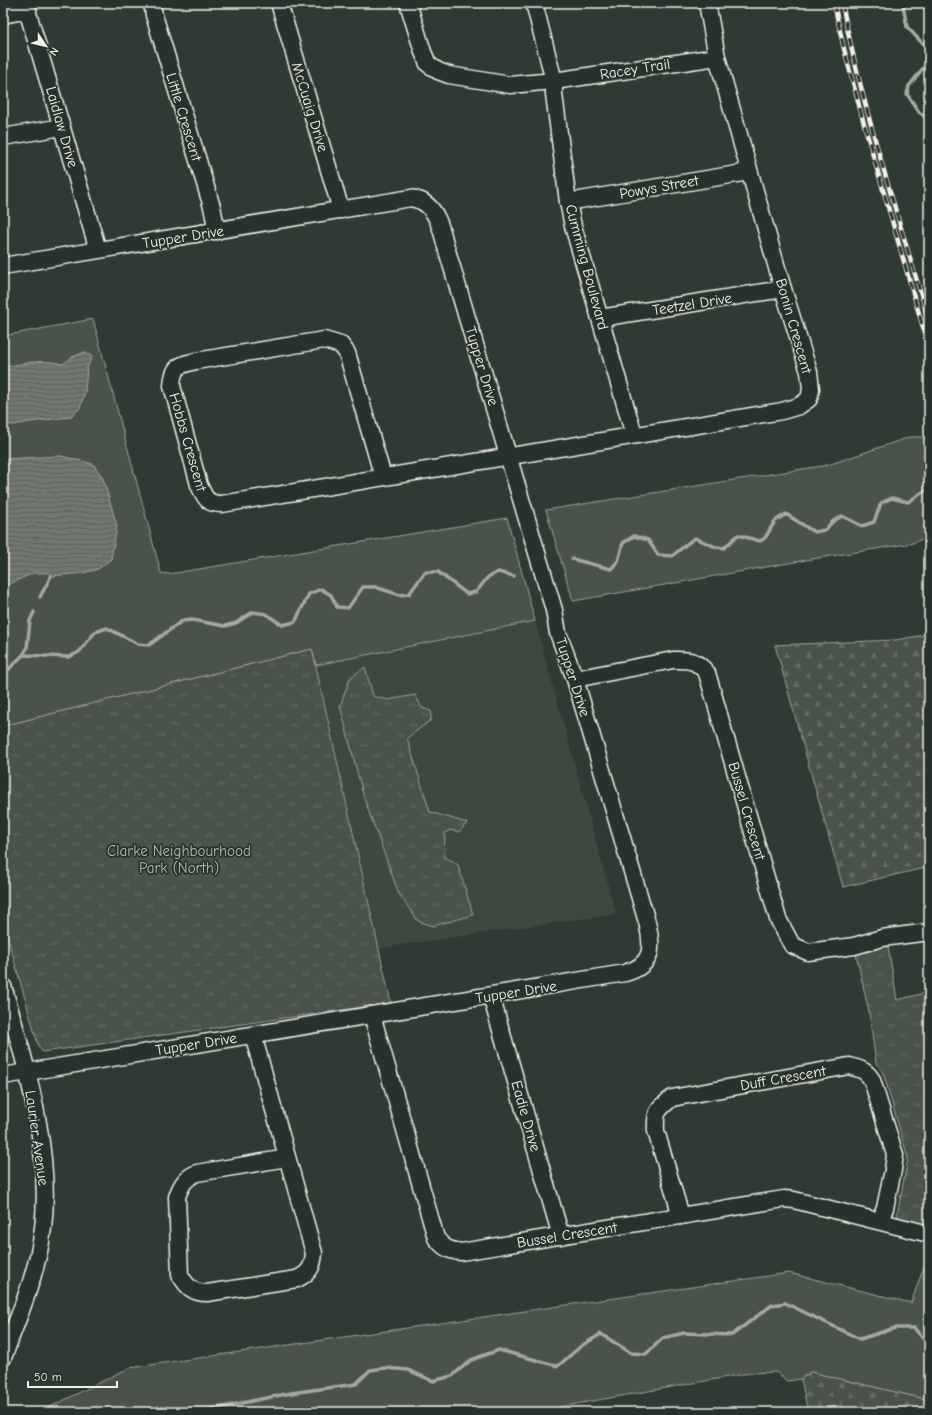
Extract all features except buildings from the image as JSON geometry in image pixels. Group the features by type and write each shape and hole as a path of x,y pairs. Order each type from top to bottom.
{"street":[{"name":"Little Crescent","path":"152,3 154,15 212,207 217,231"},
{"name":"McCuaig Drive","path":"279,3 341,210"},
{"name":"Racey Trail","path":"408,3 428,64 438,71 449,75 510,85 554,82 717,56"},
{"name":"Cumming Boulevard","path":"534,3 554,82 554,94 568,202 573,226 634,435"},
{"name":"Bonin Crescent","path":"509,456 782,411 799,406 809,398 811,388 808,372 749,172 717,56 707,3"},
{"path":"3,15 27,6"},
{"name":"Laidlaw Drive","path":"27,6 98,250"},
{"path":"3,137 62,128"},
{"name":"Powys Street","path":"568,202 749,172"},
{"name":"Tupper Drive","path":"3,266 411,198 423,202 432,210 438,221 509,456 554,610 558,634 575,679 651,937 651,948 648,958 642,966 625,974 3,1076"},
{"name":"Teetzel Drive","path":"600,318 783,289"},
{"name":"Hobbs Crescent","path":"383,477 347,353 341,345 324,340 181,364 175,370 172,386 199,485 204,497 213,504 222,504 509,456"},
{"name":"Bussel Crescent","path":"575,679 672,660 688,660 700,665 707,673 778,919 792,945 808,952 854,946 882,938 929,932"},
{"name":"Laurier Avenue","path":"3,986 28,1071 44,1166 44,1211 39,1250 32,1278 3,1358"},
{"name":"Eadie Drive","path":"491,996 561,1236"},
{"name":"Bussel Crescent","path":"372,1015 436,1238 442,1245 452,1251 461,1252 784,1199 929,1234"},
{"path":"253,1035 314,1253 313,1264 305,1276 297,1279 207,1293 199,1293 192,1290 185,1284 180,1275 177,1197 184,1181 197,1173 287,1158"},
{"name":"Duff Crescent","path":"680,1216 656,1131 655,1118 661,1107 672,1098 849,1066 868,1074 872,1080 895,1154 893,1170 880,1221"}],"shaded area":[{"path":"85,352 92,357 87,368 85,392 80,408 70,417 13,425 3,424 3,367 40,362 55,362 63,364 72,357"},
{"path":"61,456 93,464 103,478 117,526 111,559 98,569 83,573 51,576 50,573 33,573 3,587 3,459"},
{"path":"535,621 616,914 379,948 316,665"}],"green space":[{"path":"93,319 161,573 169,574 507,518 535,621 316,665 312,649 3,726 3,336"},
{"path":"910,437 929,437 929,536 913,543 806,560 573,601 546,510 828,465"},
{"path":"929,634 929,867 843,887 775,645 896,640"},
{"name":"Clarke Neighbourhood Park (North)","path":"312,649 391,1003 43,1052 39,1048 3,921 3,726"},
{"path":"365,667 373,696 388,700 415,695 422,708 431,711 431,720 407,738 430,812 467,823 459,832 450,830 445,833 444,858 451,860 458,865 473,915 433,926 418,921 399,894 364,798 340,706 350,678"},
{"path":"888,946 897,1000 929,992 929,1226 901,1218 897,1215 908,1158 885,1079 882,1071 876,1063 869,1012 855,950"},
{"path":"929,1253 929,1400 810,1372 801,1379 787,1381 776,1372 750,1373 531,1412 40,1412 129,1368 789,1273 911,1303"},
{"path":"810,1372 929,1400 929,1412 808,1412 801,1379"}],"waterway":[{"path":"901,3 903,5 907,27 927,48 927,63 909,86 907,94 919,112 929,120"},
{"path":"929,157 929,161"},
{"path":"572,559 611,569 618,561 623,543 634,536 648,540 658,555 672,556 695,538 716,547 724,548 738,535 760,541 765,538 775,521 786,514 814,532 825,530 832,522 842,516 862,526 874,522 881,503 892,498 908,502 929,488"},
{"path":"23,655 69,657 79,652 95,632 107,628 138,644 149,645 182,621 192,620 225,626 236,623 253,612 266,614 282,625 295,622 309,594 321,589 331,595 337,607 348,608 363,587 375,587 400,595 409,594 425,572 438,572 467,594 476,592 488,577 498,572 514,576"},
{"path":"40,597 51,576"},
{"path":"3,675 23,655 27,648 30,621 34,612"},
{"path":"198,1412 291,1393 356,1384 370,1370 386,1368 408,1370 433,1381 452,1376 471,1360 499,1350 558,1366 581,1346 601,1334 631,1353 646,1354 663,1338 684,1333 732,1335 772,1305 785,1303 860,1339 895,1328 914,1328 929,1345"}],"railway":[{"path":"834,3 843,45 864,124 929,348"},
{"path":"842,3 860,83 893,203 929,321"}]}
